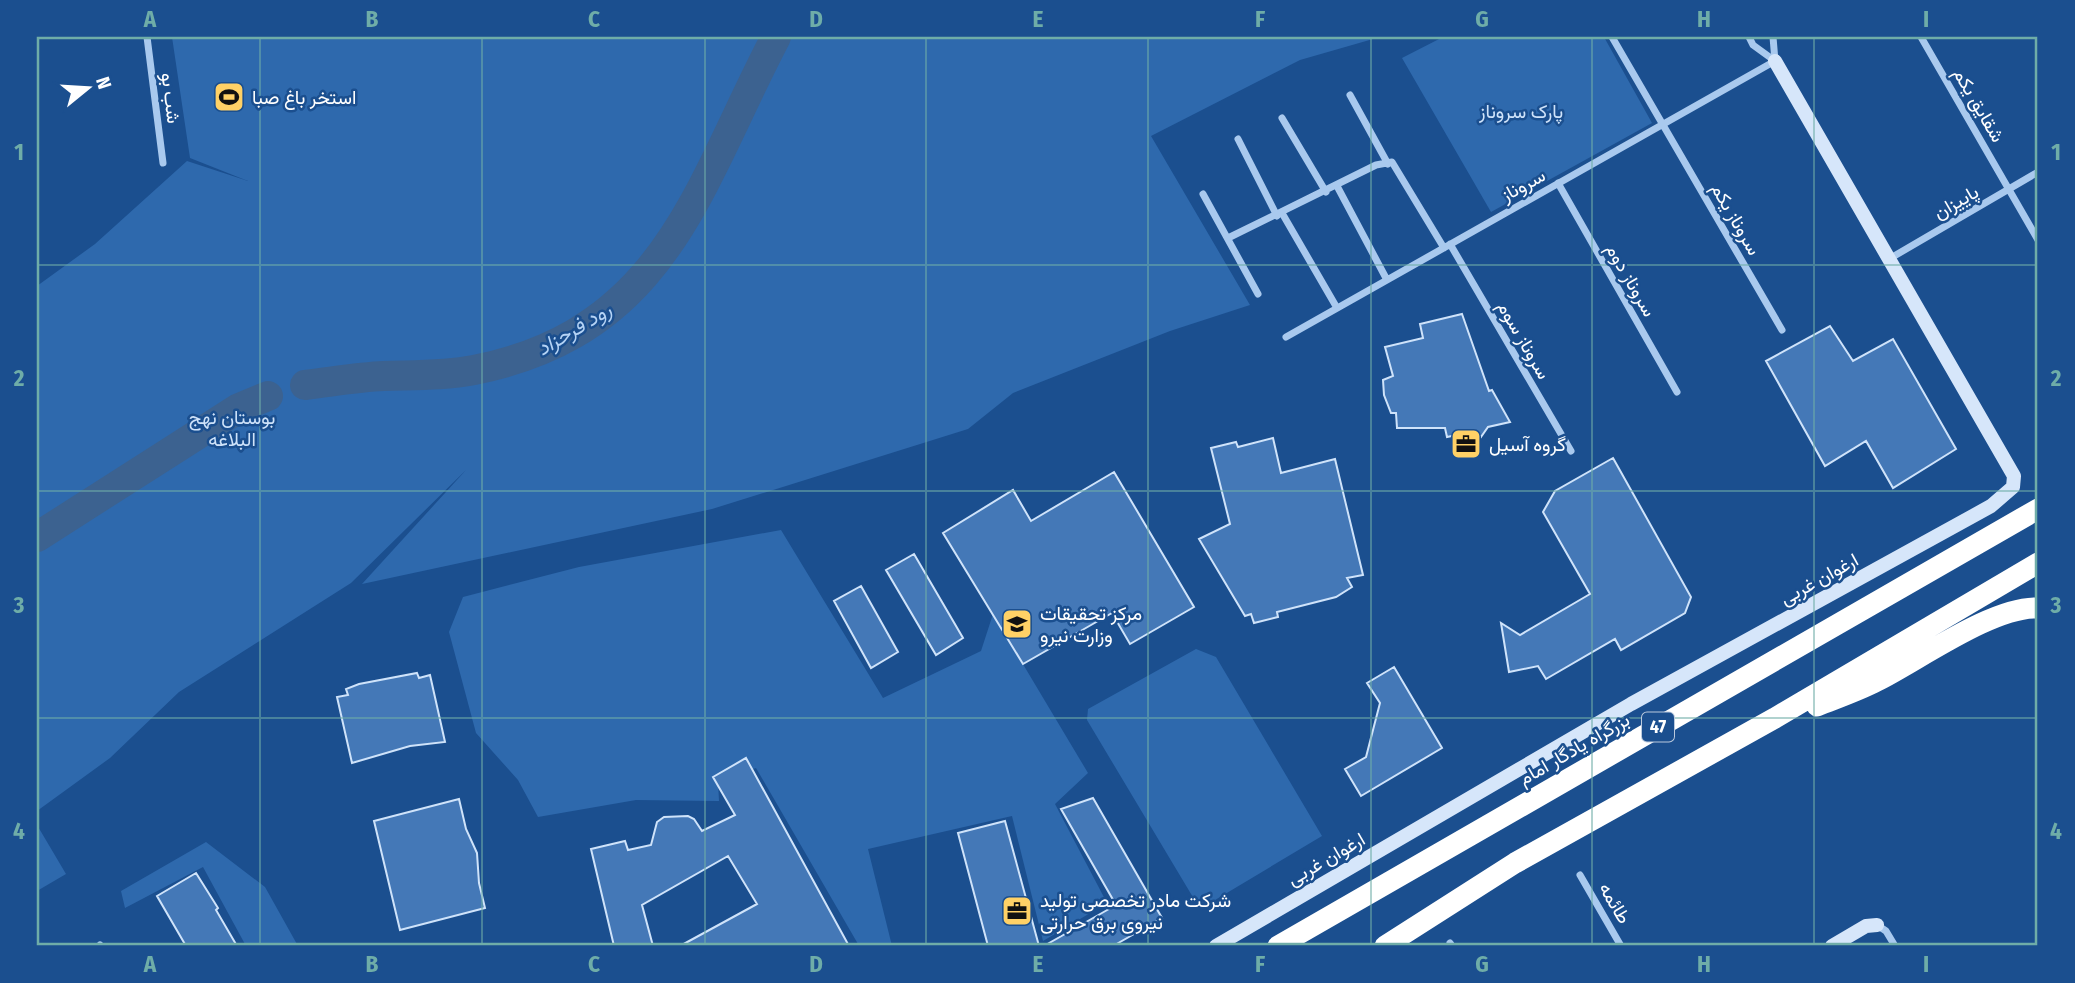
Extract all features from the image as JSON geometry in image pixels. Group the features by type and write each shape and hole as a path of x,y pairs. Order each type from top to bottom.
{"highway":[{"name":"بزرگراه یادگار امام","path":"1278,946 2038,509"},
{"name":"47","path":"1385,946 1515,863 1775,719 2038,563"},
{"path":"1775,719 1810,709 1875,682 1986,622 2023,608 2038,608"}],"street":[{"name":"شب بو","path":"147,37 163,163"},
{"name":"سروناز یکم","path":"1612,37 1782,330"},
{"name":"ارغوان غربی","path":"1216,946 1631,704 1991,506 2013,487 2014,476 1775,61 1753,45 1749,37"},
{"name":"ارغوان غربی","path":"1773,37 1775,61"},
{"name":"شقایق یکم","path":"1921,37 2038,240"},
{"name":"سروناز","path":"1286,337 1775,61"},
{"name":"سروناز سوم","path":"1350,96 1388,164 1392,162 1447,246 1571,451"},
{"path":"1282,118 1326,192"},
{"path":"1237,139 1337,308"},
{"path":"1228,238 1326,192 1376,164 1388,164"},
{"name":"پاییزان","path":"1889,259 2038,172"},
{"name":"سروناز دوم","path":"1558,183 1677,392"},
{"path":"1337,186 1387,280"},
{"path":"1203,194 1258,294"},
{"name":"طائمه","path":"1580,875 1621,946"},
{"path":"1832,946 1866,926 1877,925 1886,931 1895,946"}],"green space":[{"name":"بوستان نهج البلاغه","path":"172,37 1380,37 1300,60 1151,136 1250,305 1170,331 1013,393 968,429 712,509 362,584 466,470 351,583 179,692 110,758 37,811 37,286 95,244 187,161 248,181 190,158"},
{"name":"پارک سروناز","path":"1443,37 1604,37 1652,123 1491,212 1402,58"},
{"path":"781,530 883,698 981,651 993,614 1088,773 1055,804 1107,903 1043,941 1012,816 868,849 892,946 855,946 858,944 756,768 718,781 719,801 636,800 538,817 518,780 476,733 449,632 463,597 579,567"},
{"path":"1196,649 1216,657 1322,836 1200,909 1087,720 1088,709"},
{"path":"37,825 66,874 37,891"},
{"path":"206,842 265,887 298,946 246,946 203,867 125,908 121,891"}],"building":[{"path":"1462,314 1489,391 1492,390 1510,422 1488,427 1481,437 1475,431 1447,437 1445,428 1397,428 1396,413 1391,413 1384,395 1383,380 1393,376 1385,347 1423,338 1420,324"},
{"path":"1830,326 1853,361 1893,339 1956,449 1893,488 1866,441 1825,466 1766,361"},
{"path":"1273,438 1281,473 1335,459 1363,575 1347,578 1352,587 1336,597 1277,612 1278,617 1254,623 1251,614 1245,616 1199,539 1230,524 1211,448 1236,442 1238,447"},
{"path":"1613,458 1691,597 1685,613 1621,650 1615,639 1546,679 1538,666 1509,672 1501,623 1520,635 1590,594 1543,512 1555,491"},
{"path":"1114,472 1194,607 1130,644 1112,613 1023,664 943,533 1013,490 1031,521"},
{"path":"914,554 963,638 936,655 886,570"},
{"path":"861,586 898,652 871,668 834,601"},
{"path":"1394,667 1442,748 1361,796 1345,769 1366,757 1380,703 1367,683"},
{"path":"417,673 419,678 430,675 445,742 410,746 352,763 337,697 348,695 346,689 359,684"},
{"path":"746,758 849,946 680,946 757,904 728,856 642,905 653,946 614,946 591,849 625,841 628,850 651,845 657,822 664,817 688,816 694,819 702,831 735,815 713,777"},
{"path":"1093,798 1162,918 1113,946 1044,946 1116,905 1061,809"},
{"path":"459,799 466,829 477,853 479,883 485,908 400,930 374,821"},
{"path":"1005,821 1039,946 988,946 958,833"},
{"path":"196,873 237,946 186,946 157,896"}],"waterway":[{"name":"رود فرحزاد","path":"305,385 364,377 474,370 539,351 591,323 633,287 667,246 696,198 776,37"},
{"name":"رود فرحزاد","path":"37,537 239,408 268,396"}],"place":[{"name":"استخر باغ صبا","path":"229,97"},
{"name":"گروه آسیل","path":"1466,444"},
{"name":"مرکز تحقیقات وزارت نیرو","path":"1017,624"},
{"name":"شرکت مادر تخصصی تولید نیروی برق حرارتی","path":"1017,911"}]}
